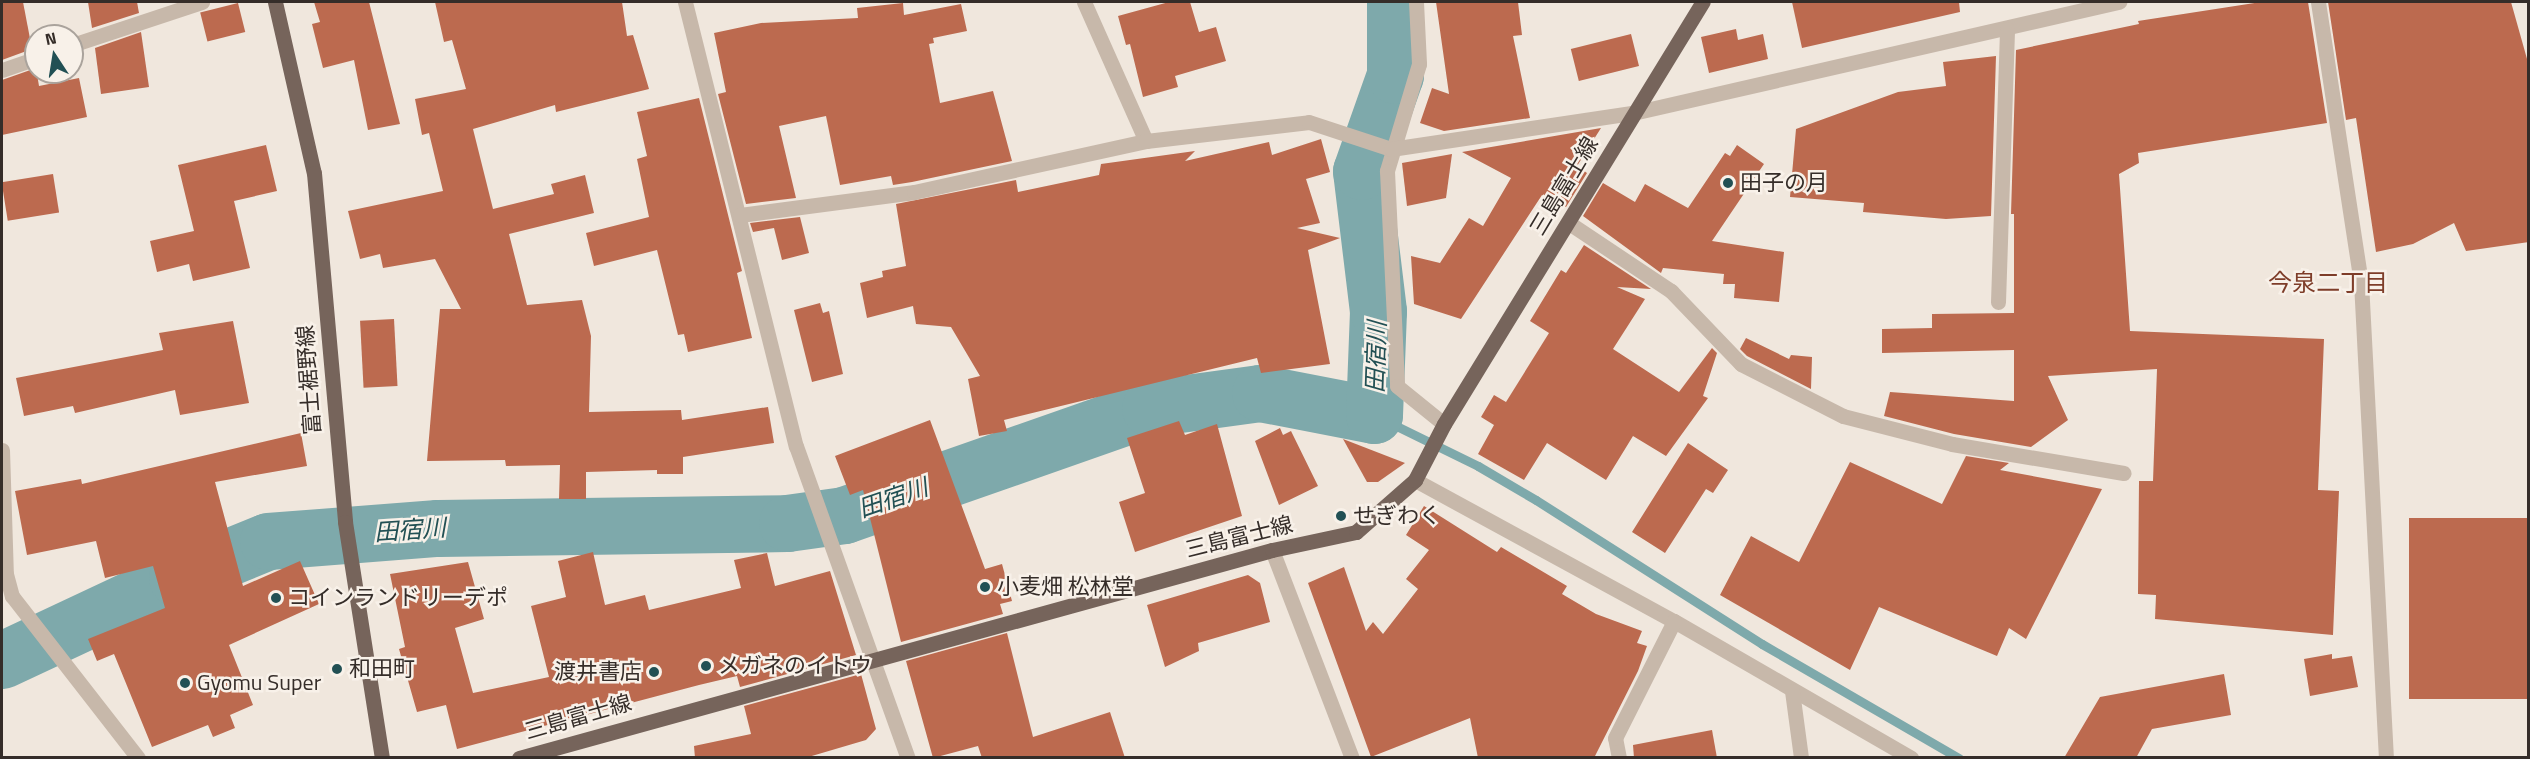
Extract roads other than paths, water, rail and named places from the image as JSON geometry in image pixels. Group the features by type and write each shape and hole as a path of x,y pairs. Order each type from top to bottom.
{"main road":[{"name":"富士裾野線","path":"275,2 314,173 345,522 382,758"},
{"name":"三島富士線","path":"519,758 872,658 1272,550 1356,532 1414,480 1443,425 1703,2"}],"street":[{"path":"84,41 202,2"},
{"path":"685,2 796,446 908,758"},
{"path":"1084,2 1146,141"},
{"path":"1416,2 1419,64 1391,149 1387,171 1397,386 1443,425"},
{"path":"740,215 914,192 1146,141 1309,122 1391,149 1633,113 2007,29 2071,7 2119,2"},
{"path":"2318,2 2361,282 2386,758"},
{"path":"1998,302 2007,29"},
{"path":"2,70 24,62"},
{"path":"1569,223 1671,291 1741,364 1843,416 1952,444 2124,473"},
{"path":"2,450 6,574 12,596 138,758"},
{"path":"1414,480 1674,621 1911,758"},
{"path":"1272,550 1352,758"},
{"path":"1619,758 1615,738 1674,621"},
{"path":"1792,691 1801,758"}],"waterway":[{"name":"田宿川","path":"2,660 177,578 268,541 438,528 787,523 844,515 1150,408 1260,393 1374,415 1378,311 1361,171 1395,75 1395,2"},
{"path":"1374,415 1478,466 1536,500 1762,644 1959,758"}],"place":[{"name":"田子の月","path":"1728,183"},
{"name":"せぎわく","path":"1341,516"},
{"name":"小麦畑 松林堂","path":"985,587"},
{"name":"コインランドリーデポ","path":"276,598"},
{"name":"メガネのイトウ","path":"706,666"},
{"name":"和田町","path":"337,669"},
{"name":"渡井書店","path":"654,672"},
{"name":"Gyomu Super","path":"185,683"}],"district":[{"name":"今泉二丁目","path":"2328,283"}]}
